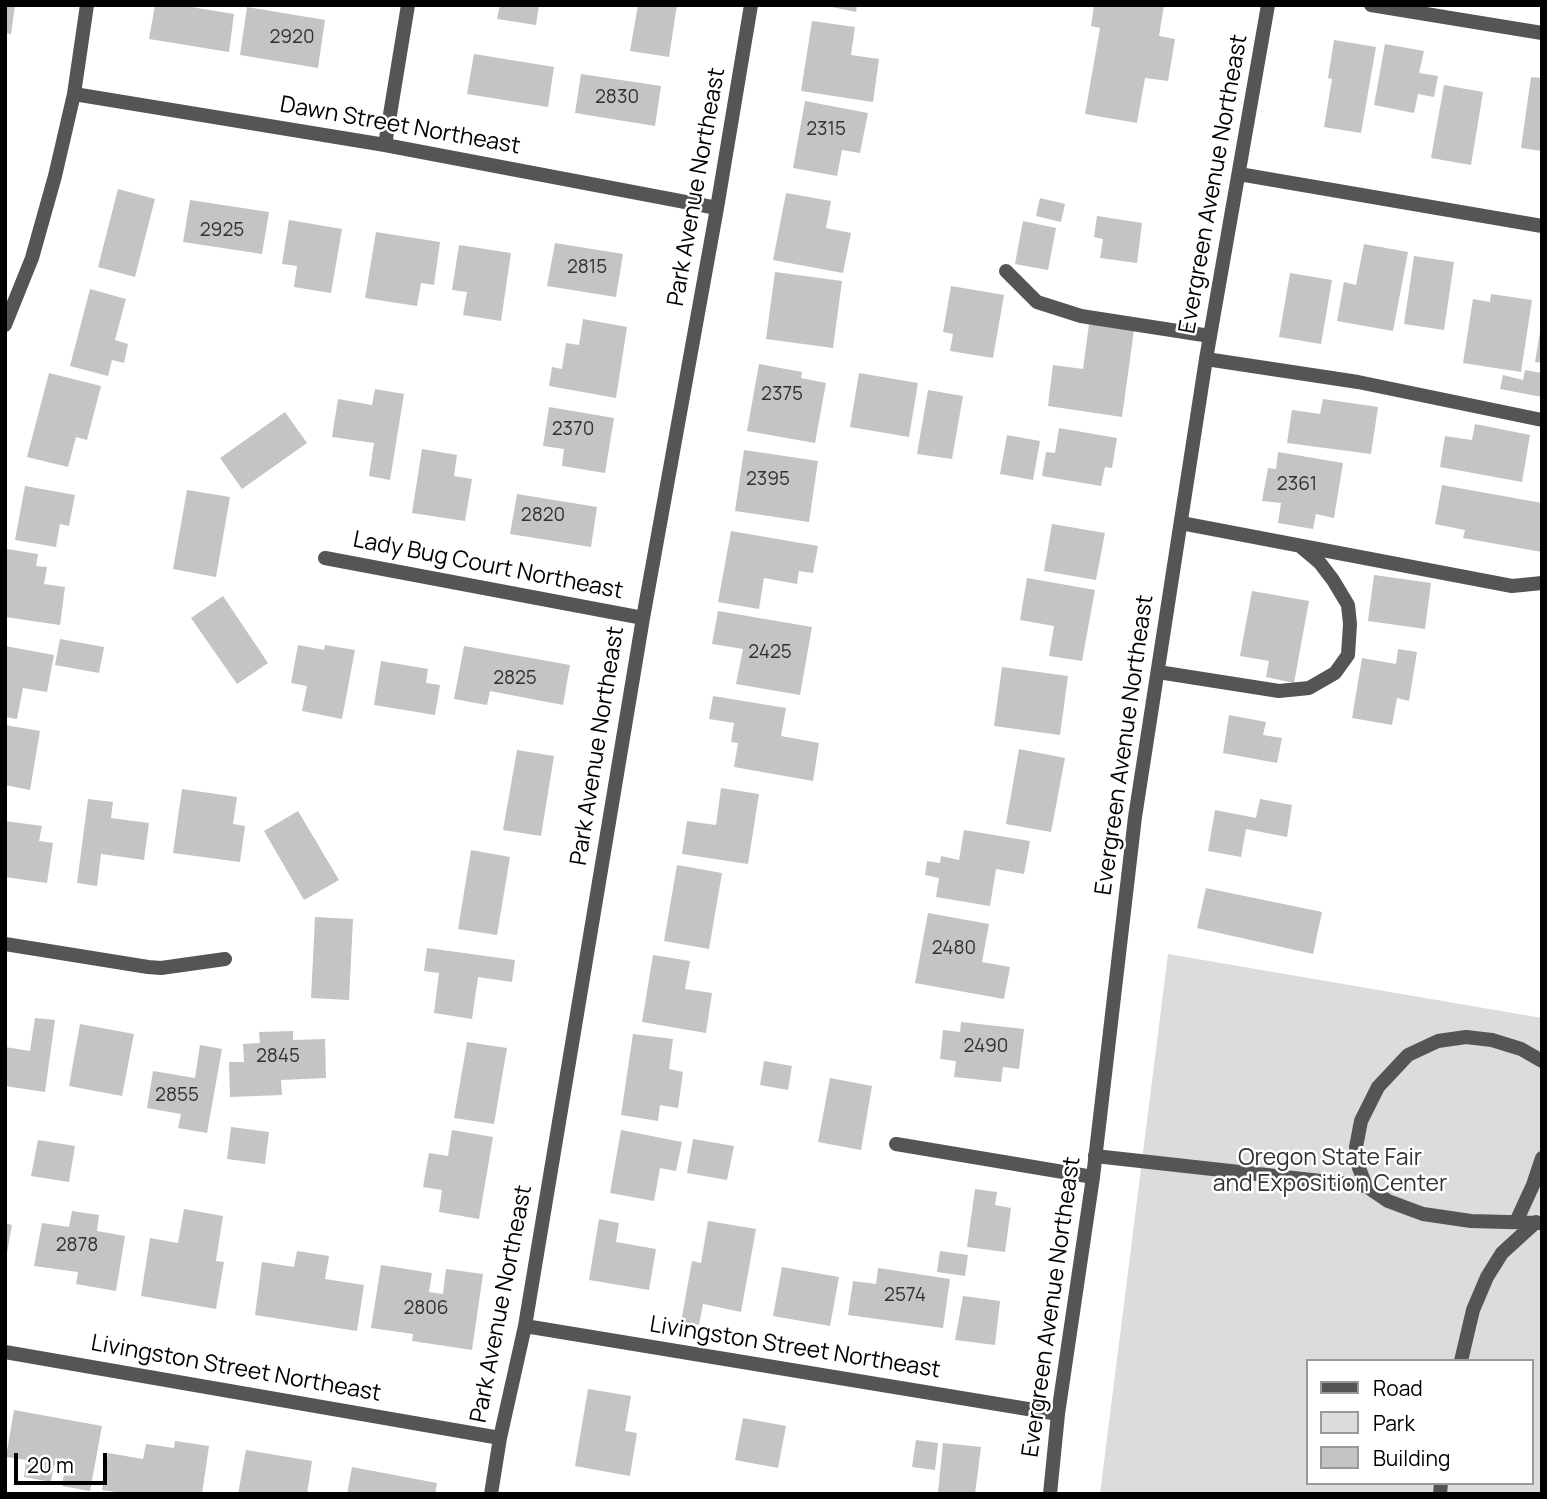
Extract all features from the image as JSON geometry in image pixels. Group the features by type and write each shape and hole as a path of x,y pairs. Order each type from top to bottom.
{"street":[{"path":"5,326 32,258 55,176 74,94 87,5"},
{"path":"385,145 408,5"},
{"name":"Park Avenue Northeast","path":"491,1494 500,1438 525,1326 643,618 718,208 751,5"},
{"name":"Evergreen Avenue Northeast","path":"1050,1494 1093,1177 1135,817 1206,359 1268,5"},
{"path":"1371,5 1542,33"},
{"name":"Dawn Street Northeast","path":"74,94 385,145 718,208"},
{"path":"1239,174 1542,226"},
{"path":"1006,271 1037,302 1081,316 1210,336"},
{"path":"1206,359 1358,382 1542,420"},
{"path":"1181,523 1512,586 1542,583"},
{"path":"1158,672 1279,691 1309,688 1335,673 1348,655 1348,605 1320,563 1298,545"},
{"name":"Lady Bug Court Northeast","path":"325,558 643,618"},
{"path":"5,944 161,968 225,959"},
{"path":"1366,1186 1359,1168 1356,1147 1361,1121 1378,1087 1408,1055 1438,1041 1466,1037 1521,1049 1542,1061"},
{"path":"895,1144 1093,1177"},
{"path":"1095,1156 1366,1186 1388,1201 1423,1214 1471,1221 1539,1223"},
{"path":"1516,1222 1542,1158"},
{"path":"1461,1359 1473,1310 1487,1277 1502,1253 1539,1223"},
{"name":"Livingston Street Northeast","path":"525,1326 1059,1414"},
{"name":"Livingston Street Northeast","path":"5,1352 500,1438"}],"green space":[{"name":"Oregon State Fair and Exposition Center","path":"1168,954 1542,1018 1542,1494 1100,1494"}],"building":[{"path":"5,5 15,5 11,34 5,33"},
{"path":"155,5 179,5 234,14 229,52 149,39"},
{"path":"500,5 539,5 536,25 497,19"},
{"path":"638,5 677,5 669,57 630,51"},
{"path":"822,5 857,5 856,12"},
{"path":"1094,5 1164,5 1159,36 1175,39 1168,81 1145,78 1137,123 1085,114 1100,28 1091,26"},
{"path":"247,7 325,20 318,68 240,55"},
{"path":"812,21 855,27 851,55 879,59 873,102 801,91"},
{"path":"1334,40 1376,47 1361,133 1324,127 1332,79 1328,78"},
{"path":"1385,44 1424,51 1419,73 1438,76 1434,97 1418,94 1414,113 1374,105"},
{"path":"474,54 554,67 548,107 467,94"},
{"path":"581,74 661,86 655,126 575,113"},
{"path":"1531,77 1542,78 1542,151 1521,148"},
{"path":"1444,85 1483,92 1471,165 1431,158"},
{"path":"805,101 868,113 860,153 842,150 837,176 793,168"},
{"path":"118,189 155,199 135,277 98,267"},
{"path":"786,193 831,201 826,228 851,233 843,273 773,260"},
{"path":"1040,198 1065,204 1061,222 1036,216"},
{"path":"190,200 269,212 262,254 183,242"},
{"path":"1097,216 1142,223 1137,263 1100,258 1103,239 1094,237"},
{"path":"289,220 342,229 331,293 294,287 297,266 282,264"},
{"path":"1023,221 1056,228 1048,270 1015,264"},
{"path":"376,232 440,242 434,285 421,283 417,306 365,298"},
{"path":"555,243 623,254 616,297 547,286"},
{"path":"1364,244 1408,252 1393,331 1337,321 1344,282 1356,285"},
{"path":"459,245 511,253 501,321 463,315 467,292 452,290"},
{"path":"1414,256 1454,262 1444,330 1404,324"},
{"path":"775,272 842,281 833,348 766,339"},
{"path":"1290,273 1332,280 1321,344 1279,337"},
{"path":"951,286 1004,295 993,358 950,351 953,334 943,332"},
{"path":"90,289 126,299 115,340 128,344 124,363 112,360 108,376 70,366"},
{"path":"1491,294 1532,300 1521,372 1463,363 1473,299 1490,302"},
{"path":"583,319 627,327 616,398 549,386 552,367 562,369 566,343 579,345"},
{"path":"1089,324 1134,330 1122,417 1048,406 1053,365 1083,369"},
{"path":"1542,332 1542,363 1535,362"},
{"path":"759,364 802,372 801,378 826,383 815,443 747,431"},
{"path":"1525,370 1542,373 1542,397 1500,389 1503,375 1523,380"},
{"path":"49,373 101,386 87,440 76,437 68,467 27,457"},
{"path":"859,373 918,383 909,437 850,427"},
{"path":"375,389 404,394 390,480 369,476 374,443 332,437 338,399 372,405"},
{"path":"928,390 963,396 952,459 917,454"},
{"path":"1323,399 1378,407 1371,454 1287,443 1292,410 1320,414"},
{"path":"549,407 614,418 605,473 562,466 564,449 543,446"},
{"path":"285,412 307,443 242,489 220,458"},
{"path":"1475,424 1530,435 1522,482 1440,467 1445,436 1472,440"},
{"path":"1059,428 1117,438 1112,468 1105,467 1101,486 1042,476 1046,452 1055,453"},
{"path":"1007,435 1040,441 1033,480 1000,474"},
{"path":"422,449 457,455 454,476 472,479 465,521 412,513"},
{"path":"744,450 818,461 809,522 735,511"},
{"path":"1278,452 1343,463 1334,518 1316,514 1313,529 1278,523 1281,503 1262,501 1268,468 1276,469"},
{"path":"1442,485 1542,503 1542,552 1463,538 1465,530 1435,524"},
{"path":"25,486 75,495 69,526 60,524 56,547 15,540"},
{"path":"187,490 230,497 216,577 173,569"},
{"path":"517,494 597,507 591,547 510,534"},
{"path":"1052,524 1105,533 1096,580 1044,571"},
{"path":"731,531 818,546 813,573 799,571 797,584 764,578 759,609 718,602"},
{"path":"7,549 38,554 36,566 47,567 44,584 65,587 60,625 5,617"},
{"path":"1374,575 1431,583 1425,629 1368,621"},
{"path":"1027,578 1095,590 1082,661 1049,656 1054,626 1020,620"},
{"path":"1252,591 1309,601 1294,683 1266,677 1269,661 1240,656"},
{"path":"223,596 268,663 237,684 191,618"},
{"path":"718,611 812,627 800,695 736,684 743,649 712,644"},
{"path":"60,639 104,647 99,673 55,665"},
{"path":"298,645 324,650 325,645 355,650 342,719 302,711 307,686 291,683"},
{"path":"5,646 54,655 47,692 23,688 17,719 5,717"},
{"path":"464,646 570,665 563,705 490,691 487,705 454,699"},
{"path":"1398,649 1417,652 1409,701 1397,698 1392,725 1352,718 1362,658 1396,664"},
{"path":"381,661 428,669 426,683 440,685 435,715 374,705"},
{"path":"1002,667 1068,676 1060,735 994,726"},
{"path":"713,696 786,708 781,736 819,743 813,781 734,767 738,743 731,742 734,723 709,719"},
{"path":"1229,715 1266,722 1263,735 1282,738 1277,763 1223,753"},
{"path":"5,725 40,731 30,790 5,785"},
{"path":"1019,749 1065,758 1051,832 1006,824"},
{"path":"517,750 554,756 541,836 503,830"},
{"path":"721,788 759,794 748,864 682,854 687,821 716,825"},
{"path":"182,789 237,797 233,824 245,826 240,862 173,853"},
{"path":"88,799 113,802 111,818 149,823 144,860 101,854 97,886 77,883"},
{"path":"1260,799 1292,805 1287,837 1246,829 1241,857 1208,851 1215,810 1256,818"},
{"path":"298,811 339,880 304,900 264,831"},
{"path":"5,821 42,826 39,841 53,843 47,883 5,877"},
{"path":"964,830 1030,841 1024,874 996,869 990,906 936,897 939,878 925,875 927,861 940,863 941,856 959,860"},
{"path":"471,850 510,857 497,935 458,929"},
{"path":"677,865 722,873 709,949 664,941"},
{"path":"1206,888 1322,912 1313,954 1197,928"},
{"path":"928,913 989,924 982,962 1010,967 1004,999 915,983"},
{"path":"315,917 353,919 349,1000 311,998"},
{"path":"427,948 515,960 512,982 478,977 472,1019 434,1013 439,973 424,971"},
{"path":"653,955 690,961 685,989 712,993 706,1033 642,1022"},
{"path":"35,1018 55,1020 45,1092 5,1086 5,1047 30,1051"},
{"path":"961,1022 1024,1029 1019,1069 1003,1067 1001,1082 954,1077 956,1061 940,1059 943,1030 960,1032"},
{"path":"80,1024 134,1034 122,1096 69,1086"},
{"path":"293,1031 293,1040 325,1039 326,1078 281,1080 282,1095 230,1097 229,1062 244,1062 243,1044 260,1043 259,1032"},
{"path":"633,1034 673,1039 669,1069 683,1072 678,1108 660,1105 658,1121 621,1115"},
{"path":"467,1042 507,1048 494,1124 454,1118"},
{"path":"200,1045 222,1049 207,1133 178,1128 181,1114 147,1108 153,1071 195,1078"},
{"path":"764,1061 792,1066 788,1090 760,1085"},
{"path":"830,1078 872,1086 861,1150 818,1142"},
{"path":"231,1127 269,1132 265,1164 227,1159"},
{"path":"452,1130 493,1137 479,1219 439,1212 442,1190 423,1187 429,1153 448,1156"},
{"path":"621,1130 682,1142 676,1171 660,1168 654,1201 610,1193"},
{"path":"693,1139 734,1146 727,1180 687,1173"},
{"path":"38,1140 75,1146 69,1182 31,1176"},
{"path":"975,1189 997,1192 995,1205 1011,1208 1005,1252 967,1247"},
{"path":"184,1209 223,1216 216,1261 224,1262 216,1309 141,1296 150,1238 178,1243"},
{"path":"72,1211 99,1215 97,1231 125,1236 116,1291 76,1284 78,1272 34,1266 42,1223 69,1227"},
{"path":"599,1219 619,1223 616,1242 656,1249 649,1290 589,1280"},
{"path":"708,1221 756,1229 741,1312 703,1304 699,1325 681,1322 692,1261 701,1263"},
{"path":"5,1223 12,1225 7,1253 5,1253"},
{"path":"297,1251 329,1256 325,1279 364,1285 357,1331 255,1315 262,1262 294,1267"},
{"path":"940,1251 968,1255 965,1276 937,1272"},
{"path":"381,1265 432,1273 429,1292 443,1294 446,1269 483,1274 472,1350 412,1341 413,1334 371,1328"},
{"path":"782,1267 839,1277 830,1326 773,1316"},
{"path":"878,1268 950,1279 943,1328 848,1315 853,1281 876,1284"},
{"path":"963,1296 1000,1301 995,1345 955,1340"},
{"path":"588,1389 631,1396 625,1431 637,1433 630,1476 575,1466"},
{"path":"14,1410 102,1426 90,1491 62,1486 65,1468 54,1465 51,1482 24,1477 26,1460 6,1457"},
{"path":"743,1418 786,1426 778,1468 735,1460"},
{"path":"916,1440 938,1443 935,1470 912,1467"},
{"path":"175,1441 209,1446 202,1494 129,1494 102,1490 108,1453 143,1459 146,1444 174,1448"},
{"path":"943,1443 981,1447 975,1494 938,1492"},
{"path":"246,1450 312,1461 307,1494 238,1494"},
{"path":"352,1467 437,1483 435,1494 347,1494"}]}
